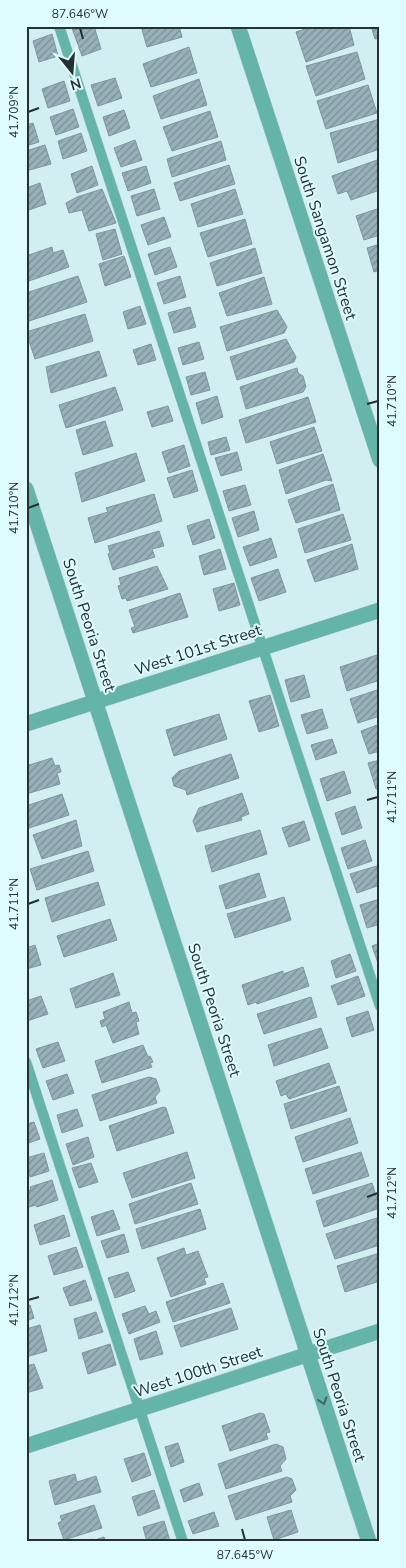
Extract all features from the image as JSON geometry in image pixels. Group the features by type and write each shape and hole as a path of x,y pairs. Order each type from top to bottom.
{"street":[{"name":"South Sangamon Street","path":"238,26 380,460"},
{"name":"South Peoria Street","path":"26,489 369,1542"},
{"name":"West 101st Street","path":"26,724 380,610"},
{"name":"West 100th Street","path":"26,1446 380,1331"}],"lane":[{"path":"59,26 380,1006"},
{"path":"26,1062 183,1542"}],"building":[{"path":"77,26 94,26 101,49 82,56 72,28"},
{"path":"141,26 179,26 182,37 147,47"},
{"path":"314,26 349,26 354,45 306,62 296,32"},
{"path":"371,26 380,26 380,38 375,39"},
{"path":"52,34 58,56 39,62 33,41"},
{"path":"189,47 197,73 151,87 143,64"},
{"path":"357,52 365,79 316,96 306,66"},
{"path":"115,78 122,98 98,106 91,85"},
{"path":"199,79 207,105 161,119 153,96"},
{"path":"64,81 70,101 48,108 42,89"},
{"path":"368,85 377,113 326,129 317,101"},
{"path":"73,109 79,127 56,135 50,117"},
{"path":"124,110 130,128 109,136 103,117"},
{"path":"210,111 218,137 172,151 163,127"},
{"path":"380,119 380,149 338,163 330,133"},
{"path":"33,123 39,142 26,146 26,125"},
{"path":"81,133 87,151 63,159 58,141"},
{"path":"135,140 142,160 121,167 114,148"},
{"path":"221,141 226,160 172,177 167,159"},
{"path":"45,145 51,164 26,171 26,151"},
{"path":"380,159 380,190 351,200 347,191 338,194 332,176"},
{"path":"229,165 235,184 180,201 174,183"},
{"path":"92,166 98,185 77,193 71,174"},
{"path":"146,166 151,183 128,191 122,173"},
{"path":"40,183 46,204 26,211 26,188"},
{"path":"102,189 116,223 89,231 82,210 69,213 66,203 77,197"},
{"path":"154,189 160,209 137,216 131,196"},
{"path":"235,189 243,214 198,227 191,204"},
{"path":"380,208 380,235 364,240 356,216"},
{"path":"164,217 171,237 148,245 141,225"},
{"path":"245,219 252,244 208,257 200,233"},
{"path":"115,229 122,254 103,260 96,234"},
{"path":"380,244 380,270 374,272 367,248"},
{"path":"52,247 53,253 63,250 69,267 26,282 26,256"},
{"path":"170,247 177,267 155,275 148,254"},
{"path":"255,248 262,273 217,286 210,263"},
{"path":"124,256 131,277 105,286 99,264"},
{"path":"78,276 87,302 26,322 26,293"},
{"path":"180,276 186,297 164,304 157,283"},
{"path":"264,277 272,304 227,316 219,293"},
{"path":"140,306 146,324 128,329 123,312"},
{"path":"190,307 196,327 174,333 168,313"},
{"path":"277,310 287,327 284,333 227,351 220,327"},
{"path":"85,314 93,341 35,359 26,332"},
{"path":"286,339 296,357 294,362 237,380 230,357"},
{"path":"199,342 204,359 183,365 178,348"},
{"path":"151,344 156,360 138,365 133,350"},
{"path":"99,351 107,376 51,393 46,367"},
{"path":"297,368 298,373 303,376 306,387 303,392 246,409 240,387"},
{"path":"205,372 210,390 191,395 186,377"},
{"path":"115,387 123,410 66,428 59,405"},
{"path":"217,396 223,417 202,424 196,403"},
{"path":"308,397 316,422 246,443 239,420"},
{"path":"168,406 173,421 152,427 147,412"},
{"path":"105,421 113,446 83,455 76,430"},
{"path":"314,427 322,451 277,464 270,442"},
{"path":"226,437 230,450 211,455 208,442"},
{"path":"184,445 190,466 169,473 162,452"},
{"path":"237,452 242,470 221,476 215,458"},
{"path":"136,453 145,481 82,502 75,473"},
{"path":"323,454 332,481 326,480 286,494 279,470"},
{"path":"192,470 198,491 174,498 167,478"},
{"path":"333,484 340,510 296,523 288,500"},
{"path":"245,485 251,505 229,511 223,491"},
{"path":"154,494 162,521 95,543 88,518 108,512 106,508"},
{"path":"254,511 259,530 238,537 232,518"},
{"path":"343,514 351,540 305,553 298,529"},
{"path":"209,519 215,538 193,545 187,526"},
{"path":"159,531 164,546 152,549 155,557 113,570 108,554 110,553 108,546"},
{"path":"271,538 277,557 250,566 243,547"},
{"path":"352,544 358,569 315,582 307,560"},
{"path":"220,549 226,569 204,575 199,556"},
{"path":"157,566 168,589 127,601 126,598 122,599 118,586 121,585 119,578"},
{"path":"278,569 286,592 259,601 251,578"},
{"path":"234,583 240,605 219,611 213,589"},
{"path":"180,593 188,617 133,633 131,628 135,627 129,610"},
{"path":"380,654 380,680 347,691 340,667"},
{"path":"304,675 310,697 291,702 285,680"},
{"path":"380,689 380,716 358,723 350,699"},
{"path":"270,695 279,726 259,732 249,701"},
{"path":"322,709 328,728 307,734 301,715"},
{"path":"219,714 227,739 174,756 166,730"},
{"path":"380,724 380,751 369,754 361,731"},
{"path":"332,739 337,753 316,760 311,745"},
{"path":"231,754 239,778 187,795 186,790 174,786 172,778 179,771"},
{"path":"52,758 55,766 59,765 61,772 57,773 60,784 26,794 26,766"},
{"path":"380,760 380,788 376,789 368,763"},
{"path":"344,771 351,793 327,801 320,779"},
{"path":"242,793 249,814 241,817 242,820 197,832 193,821 199,808"},
{"path":"62,794 69,815 26,829 26,806"},
{"path":"355,806 362,828 342,835 335,813"},
{"path":"76,820 82,846 42,859 33,835"},
{"path":"304,821 310,840 289,847 282,828"},
{"path":"260,830 267,854 212,872 205,846"},
{"path":"365,840 372,861 348,869 341,848"},
{"path":"88,851 94,871 37,890 30,869"},
{"path":"380,865 380,885 357,893 350,874"},
{"path":"259,873 266,897 226,909 219,886"},
{"path":"98,882 105,905 52,922 45,898"},
{"path":"284,897 291,920 235,938 227,914"},
{"path":"380,899 380,924 367,928 360,905"},
{"path":"110,919 117,940 64,957 57,936"},
{"path":"380,943 380,962 378,963 372,946"},
{"path":"35,945 41,965 26,969 26,948"},
{"path":"350,954 356,971 336,978 331,961"},
{"path":"303,967 309,986 257,1004 256,1002 248,1005 242,985 283,971 283,974"},
{"path":"113,973 120,995 76,1008 70,989"},
{"path":"358,976 365,996 338,1005 331,986"},
{"path":"41,996 48,1014 27,1021 26,1001"},
{"path":"311,997 317,1017 264,1034 257,1014"},
{"path":"129,1002 132,1013 136,1012 139,1021 136,1022 139,1034 113,1043 106,1025 102,1027 100,1021 105,1019 103,1012"},
{"path":"368,1011 374,1030 352,1037 346,1018"},
{"path":"321,1028 328,1048 274,1066 268,1045"},
{"path":"58,1042 65,1061 43,1068 36,1049"},
{"path":"143,1045 148,1057 150,1056 153,1062 150,1063 152,1067 102,1083 95,1061"},
{"path":"329,1063 336,1083 289,1099 286,1094 281,1096 276,1081"},
{"path":"67,1074 74,1093 53,1100 46,1081"},
{"path":"149,1077 156,1079 160,1091 155,1097 157,1103 100,1121 92,1095"},
{"path":"339,1086 347,1111 291,1129 284,1104"},
{"path":"163,1107 166,1108 174,1133 117,1151 109,1126"},
{"path":"77,1109 83,1126 62,1133 57,1115"},
{"path":"350,1118 358,1143 303,1162 295,1137"},
{"path":"34,1122 40,1139 26,1144 26,1124"},
{"path":"88,1137 94,1157 73,1165 66,1144"},
{"path":"187,1152 195,1178 132,1198 123,1173"},
{"path":"361,1152 369,1176 313,1194 305,1169"},
{"path":"44,1153 49,1171 30,1177 26,1158"},
{"path":"91,1163 98,1182 79,1188 72,1168"},
{"path":"52,1180 58,1200 37,1207 36,1205 26,1208 26,1191 31,1190 30,1187"},
{"path":"191,1183 198,1204 135,1224 129,1204"},
{"path":"372,1183 380,1208 324,1227 316,1201"},
{"path":"200,1209 206,1229 142,1249 136,1229"},
{"path":"113,1210 120,1229 97,1236 91,1217"},
{"path":"64,1215 70,1236 40,1245 34,1225"},
{"path":"380,1217 380,1245 335,1259 326,1234"},
{"path":"124,1234 129,1252 107,1258 101,1241"},
{"path":"76,1247 83,1267 54,1275 48,1256"},
{"path":"184,1248 186,1255 198,1251 208,1277 204,1278 206,1284 171,1297 157,1258"},
{"path":"380,1253 380,1281 345,1292 337,1266"},
{"path":"128,1272 135,1291 115,1298 108,1278"},
{"path":"85,1280 92,1300 70,1306 63,1288"},
{"path":"223,1283 230,1303 173,1322 166,1302"},
{"path":"30,1305 34,1318 26,1321 26,1306"},
{"path":"145,1306 149,1314 156,1311 160,1322 129,1334 122,1314"},
{"path":"231,1308 238,1329 181,1347 174,1326"},
{"path":"96,1312 103,1332 79,1339 74,1319"},
{"path":"40,1325 47,1351 26,1357 26,1329"},
{"path":"156,1331 163,1354 140,1360 134,1339"},
{"path":"110,1344 116,1365 88,1374 82,1353"},
{"path":"34,1364 43,1388 26,1393 26,1366"},
{"path":"260,1413 264,1414 270,1432 266,1433 268,1439 230,1451 222,1426"},
{"path":"178,1443 184,1462 171,1467 165,1447"},
{"path":"276,1444 283,1447 286,1459 280,1466 282,1471 226,1489 218,1464"},
{"path":"144,1453 151,1475 132,1482 124,1459"},
{"path":"75,1474 77,1482 96,1476 101,1492 55,1505 49,1481"},
{"path":"287,1477 292,1479 296,1490 290,1496 292,1502 236,1520 228,1496"},
{"path":"199,1483 203,1495 184,1502 180,1490"},
{"path":"154,1490 160,1508 138,1516 132,1497"},
{"path":"94,1505 102,1528 64,1540 58,1523 62,1521 60,1516"},
{"path":"291,1510 298,1532 274,1540 267,1517"},
{"path":"214,1512 219,1526 193,1534 188,1521"},
{"path":"164,1521 170,1541 147,1542 143,1527"},
{"path":"104,1537 106,1542 83,1542 92,1539 92,1541"}]}
